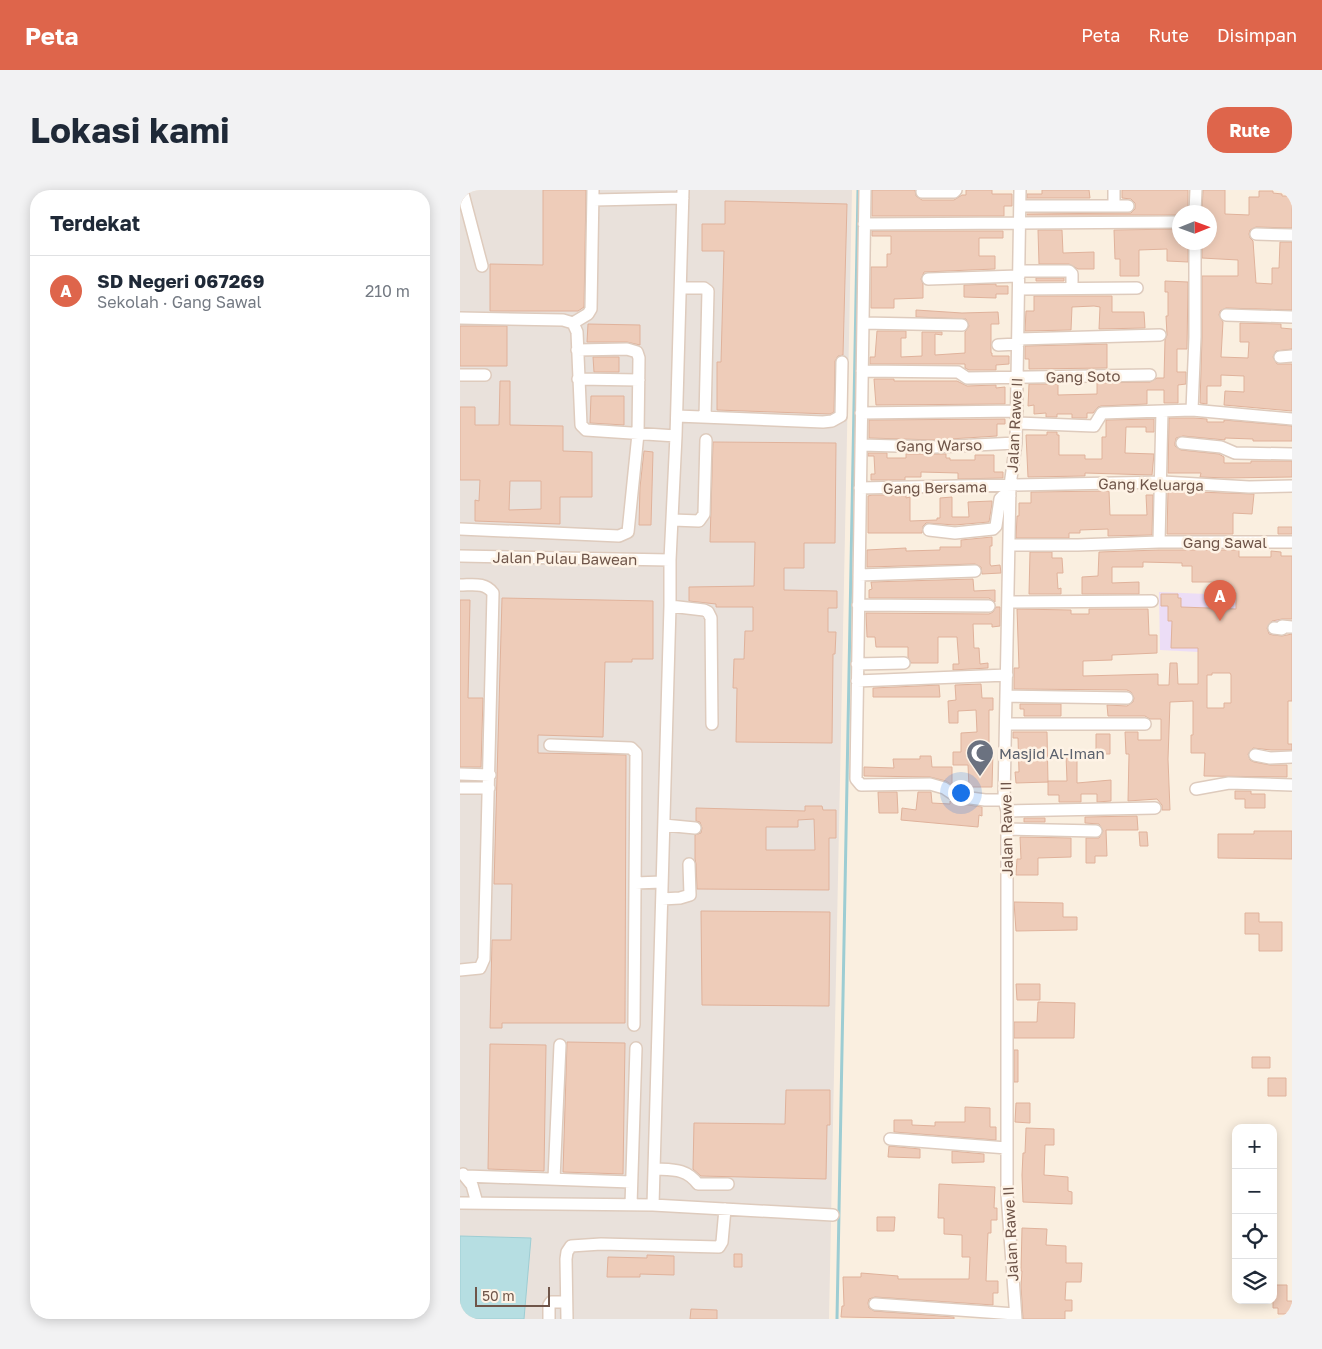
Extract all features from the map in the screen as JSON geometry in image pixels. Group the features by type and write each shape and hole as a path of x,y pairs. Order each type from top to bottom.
{"street":[{"path":"462,190 482,266"},
{"path":"865,190 857,664 857,783 861,785 930,784 944,788 956,796 1006,805 1155,808"},
{"path":"922,192 954,192 956,190"},
{"name":"Jalan Rawe II","path":"1016,1316 1007,1194 1006,696 1010,491 1017,417 1020,190"},
{"path":"1114,190 1114,206"},
{"path":"1195,205 1196,190"},
{"path":"460,318 563,320 573,323 588,314 591,309 593,195 683,194 677,416 670,560 653,1205"},
{"path":"1020,206 1128,206"},
{"path":"864,224 1172,222"},
{"path":"1256,234 1292,235"},
{"path":"1192,410 1195,337 1195,250"},
{"path":"928,279 1068,271 1072,274 1072,288"},
{"path":"681,288 704,288 708,291 705,417"},
{"path":"1018,289 1137,288"},
{"path":"1226,315 1292,317"},
{"path":"573,323 577,332 581,425 586,430 676,436"},
{"path":"862,323 962,325"},
{"path":"998,345 1018,341 1160,335"},
{"path":"460,529 619,536 628,532 638,434 639,358 637,352 633,350 577,350"},
{"path":"1280,357 1292,356"},
{"path":"677,416 832,421 841,416 842,362"},
{"name":"Gang Soto","path":"862,371 958,372 967,378 1150,374"},
{"path":"460,375 485,375"},
{"path":"578,379 639,380"},
{"path":"861,413 1017,417 1094,426 1102,413 1192,410 1292,419"},
{"path":"1159,542 1162,411"},
{"path":"673,520 699,521 704,514 706,440"},
{"name":"Gang Warso","path":"861,445 935,447 1016,443"},
{"path":"1182,443 1221,447 1236,453 1292,454"},
{"name":"Gang Keluarga","path":"1010,491 1161,482 1249,487 1292,486"},
{"name":"Gang Bersama","path":"860,488 1010,491"},
{"path":"929,530 955,533 993,529 996,526 1000,499 1010,491"},
{"name":"Gang Sawal","path":"1009,545 1292,542"},
{"name":"Jalan Pulau Bawean","path":"460,556 670,560"},
{"path":"859,575 975,571"},
{"path":"460,585 483,585 493,593 484,959 480,968 460,970"},
{"path":"1008,602 1152,601"},
{"path":"858,605 989,606"},
{"path":"670,606 704,610 708,612 711,618 712,724"},
{"path":"1274,628 1292,627"},
{"path":"857,664 904,663"},
{"path":"857,681 1007,675"},
{"path":"1006,696 1127,698"},
{"path":"1006,724 1145,724"},
{"path":"550,745 631,748 636,753 634,1025"},
{"path":"1255,755 1270,758 1292,757"},
{"path":"460,774 490,775"},
{"path":"1196,789 1228,783 1292,786"},
{"path":"460,788 489,788"},
{"path":"664,825 695,828"},
{"path":"1007,829 1096,831"},
{"path":"662,899 680,898 690,895 689,864"},
{"path":"635,882 662,882"},
{"path":"554,1179 560,1045"},
{"path":"631,1205 636,1048"},
{"path":"890,1139 1008,1148"},
{"path":"654,1169 682,1171 695,1179 698,1184 728,1184"},
{"path":"463,1174 631,1182"},
{"path":"463,1174 472,1185 477,1203"},
{"path":"460,1203 653,1205 833,1214"},
{"path":"567,1319 566,1252 571,1246 601,1244 719,1247 722,1242 725,1209"},
{"path":"549,1319 549,1305 551,1302 566,1302"},
{"path":"875,1304 1016,1316"}],"shaded area":[{"path":"460,190 852,190 829,1319 460,1319"},
{"path":"1159,592 1281,597 1278,656 1160,650"}],"water":[{"path":"460,1236 531,1238 524,1319 460,1319"}],"building":[{"path":"543,190 586,190 584,307 578,311 490,311 490,264 543,265"},
{"path":"872,190 915,190 916,196 922,200 954,200 962,195 966,195 966,190 992,190 992,194 1012,194 1012,206 1004,206 1004,216 872,216"},
{"path":"1042,190 1089,190 1090,198 1027,198 1027,194 1042,194"},
{"path":"1122,190 1188,190 1188,205 1172,205 1172,215 1027,215 1131,213 1135,209 1135,203 1131,199 1122,198"},
{"path":"1203,190 1225,190 1225,214 1249,215 1249,197 1259,197 1259,191 1273,191 1273,193 1282,194 1282,196 1292,196 1292,228 1256,227 1250,230 1249,234 1253,241 1256,283 1272,284 1272,268 1279,268 1280,242 1292,242 1292,310 1226,308 1220,311 1219,315 1223,322 1221,357 1248,358 1249,342 1240,342 1240,323 1281,324 1281,328 1292,329 1292,349 1276,351 1273,357 1277,364 1292,364 1292,411 1224,405 1225,391 1244,392 1244,376 1221,375 1221,386 1207,386 1207,404 1200,403 1202,276 1238,276 1238,260 1202,258 1202,250 1217,250 1217,205 1202,205"},
{"path":"725,201 847,204 843,355 838,356 835,361 834,412 830,414 717,410 717,362 721,362 724,251 702,251 702,224 725,224"},
{"path":"1172,229 1172,250 1188,250 1188,262 1167,261 1167,249 1139,250 1139,276 1120,276 1120,259 1115,259 1114,230"},
{"path":"1038,230 1062,230 1063,253 1094,252 1094,269 1078,269 1069,264 1039,264"},
{"path":"872,231 1003,231 1003,238 979,238 979,256 995,256 995,269 924,272 921,279 923,298 894,299 894,308 871,308 871,267 887,267 887,254 891,254 891,236 872,236"},
{"path":"1036,278 1064,278 1064,281 1036,281"},
{"path":"1165,281 1188,282 1187,349 1177,349 1177,372 1186,372 1186,384 1178,385 1178,403 1164,403 1164,390 1147,390 1147,404 1101,406 1093,413 1087,413 1087,418 1072,418 1072,414 1057,414 1057,417 1046,417 1046,413 1034,414 1034,405 1028,406 1029,384 1058,384 1058,395 1097,394 1097,383 1150,382 1157,378 1164,378 1165,340 1167,335 1166,316 1168,316 1168,292 1165,292"},
{"path":"996,284 996,286 1008,286 1008,294 996,294 996,298 964,297 964,285"},
{"path":"1034,296 1112,296 1112,312 1144,312 1145,328 1099,329 1100,307 1094,306 1072,307 1071,330 1025,331 1026,311 1034,311"},
{"path":"916,310 962,313 998,312 999,324 991,324 991,353 992,356 1009,356 1009,364 996,365 996,370 969,370 965,368 965,364 870,364 870,357 875,357 877,331 906,331 906,338 901,338 901,357 922,356 922,332 942,332 942,335 935,334 935,355 965,353 965,332 969,326 966,319 916,317"},
{"path":"588,324 640,325 640,345 627,342 587,342"},
{"path":"460,326 507,326 507,366 460,366"},
{"path":"1107,344 1107,368 1029,369 1029,359 1025,359 1025,346"},
{"path":"593,357 619,357 619,372 594,372"},
{"path":"874,379 894,379 894,381 957,381 967,386 996,385 996,388 1005,387 1005,404 876,405"},
{"path":"500,381 510,381 510,425 563,426 563,451 592,452 592,497 560,497 560,524 475,521 475,500 479,501 480,480 460,480 460,407 475,407 475,425 499,425","holes":["510,481 541,481 541,509 509,510"]},
{"path":"591,396 624,396 624,425 590,423"},
{"path":"1169,418 1194,418 1207,419 1207,422 1224,422 1224,420 1292,426 1292,441 1253,441 1253,439 1225,438 1225,440 1183,436 1176,438 1175,446 1181,450 1219,454 1224,457 1224,463 1292,461 1292,477 1226,478 1200,477 1201,473 1168,473"},
{"path":"1005,419 1005,424 997,424 997,436 935,440 869,438 869,420"},
{"path":"1154,419 1154,432 1146,432 1146,427 1126,427 1125,453 1154,454 1152,475 1085,473 1085,476 1028,477 1026,435 1047,435 1047,432 1057,432 1057,435 1059,435 1059,455 1085,455 1085,459 1102,459 1102,437 1106,437 1106,420"},
{"path":"713,442 836,443 835,543 804,543 804,568 784,568 784,590 837,591 837,608 828,608 828,632 836,632 835,654 833,654 832,743 736,742 737,688 733,688 734,659 744,659 745,631 753,631 753,607 716,607 716,604 689,601 689,587 754,586 755,542 710,542"},
{"path":"644,451 653,452 651,525 639,525 640,487"},
{"path":"868,453 887,453 887,458 906,458 906,454 946,454 946,458 950,458 950,460 975,460 975,455 994,455 994,472 1003,472 1003,478 958,479 958,473 921,472 921,477 905,477 905,480 871,480 871,474 875,474 874,456 868,456"},
{"path":"1109,491 1110,515 1147,515 1146,495 1153,495 1152,535 1108,536 1108,529 1080,530 1080,533 1069,533 1069,538 1016,538 1019,503 1031,503 1031,492"},
{"path":"1168,491 1254,494 1252,514 1233,513 1233,534 1167,534"},
{"path":"906,495 906,498 910,497 910,521 937,520 937,518 940,518 940,498 952,497 952,517 969,517 968,502 992,501 992,504 989,522 955,525 926,523 923,526 922,533 868,533 868,496"},
{"path":"1278,527 1292,527 1292,534 1278,534"},
{"path":"992,537 990,564 991,566 1000,565 1001,573 982,574 981,567 975,564 867,567 867,550 906,548 906,551 940,550 940,547 961,547 961,540"},
{"path":"1239,550 1239,557 1271,557 1271,551 1281,552 1281,556 1292,556 1292,619 1272,621 1267,628 1269,634 1273,635 1292,634 1292,701 1288,701 1288,744 1292,744 1292,750 1253,748 1248,754 1250,760 1254,762 1270,765 1287,765 1287,777 1204,776 1205,753 1191,753 1193,701 1170,702 1168,759 1170,810 1162,810 1162,805 1157,799 1128,801 1129,754 1126,754 1125,732 1138,732 1138,740 1161,740 1161,719 1150,719 1145,716 1108,716 1107,705 1127,706 1133,702 1134,698 1131,692 1127,690 1014,689 1014,668 1019,668 1017,609 1071,610 1071,614 1089,614 1089,609 1148,609 1149,635 1157,635 1157,653 1112,655 1112,660 1083,661 1083,676 1158,674 1158,685 1169,685 1170,663 1177,663 1178,684 1198,684 1198,648 1171,648 1172,621 1168,621 1168,606 1161,606 1161,594 1178,594 1178,598 1181,598 1181,607 1236,609 1236,593 1223,593 1223,582 1192,582 1192,566 1182,566 1182,563 1143,562 1143,567 1112,567 1112,583 1139,582 1139,594 1082,594 1082,577 1098,576 1099,552","holes":["1212,673 1230,673 1231,703 1224,703 1224,708 1207,708 1207,675 1212,675"]},
{"path":"1030,552 1052,552 1052,558 1062,558 1063,573 1057,573 1058,589 1061,588 1061,594 1029,594"},
{"path":"973,579 974,591 995,590 995,602 989,598 869,598 869,590 872,589 871,582"},
{"path":"502,598 653,601 653,659 632,659 632,662 605,662 603,737 538,735 538,753 626,755 625,1023 502,1023 502,1028 490,1028 492,940 511,940 512,884 494,884"},
{"path":"460,600 470,600 468,698 483,698 481,767 460,767"},
{"path":"996,607 1000,607 1000,626 992,627 992,624 973,624 974,648 979,648 980,664 988,663 988,668 953,670 953,664 959,664 957,637 938,637 938,663 911,663 908,657 908,647 876,647 875,637 867,637 866,613 989,614"},
{"path":"981,684 982,698 993,698 993,710 989,710 989,751 993,751 992,787 969,787 968,765 953,765 953,752 961,752 961,733 977,732 976,710 958,711 958,723 949,723 948,701 956,700 955,685"},
{"path":"939,685 940,697 873,697 873,688"},
{"path":"1020,704 1061,704 1061,716 1024,716 1024,709 1020,709"},
{"path":"1013,732 1047,732 1048,782 1016,783 1015,772 1019,772 1018,738 1013,738"},
{"path":"1096,734 1110,734 1110,754 1096,754"},
{"path":"1066,755 1077,755 1077,783 1111,780 1111,801 1097,802 1097,794 1081,794 1081,802 1059,802 1059,795 1048,795 1048,781 1067,781"},
{"path":"920,756 931,756 932,767 952,767 952,785 946,781 930,777 864,776 864,767 894,768 893,759 920,759"},
{"path":"1235,791 1251,791 1251,794 1265,794 1265,808 1245,808 1245,799 1235,799"},
{"path":"878,792 897,792 898,813 879,813"},
{"path":"918,792 931,792 932,803 950,804 950,801 982,807 982,816 979,815 978,827 901,820 902,808 916,810"},
{"path":"805,806 822,806 823,810 836,810 836,838 829,838 829,890 697,889 695,835 701,833 702,828 700,822 696,821 696,808 805,811","holes":["814,819 815,850 766,850 766,827 798,827 798,820"]},
{"path":"1137,816 1138,830 1106,830 1107,856 1095,856 1095,863 1086,863 1086,838 1099,838 1103,831 1099,824 1085,823 1085,817"},
{"path":"1024,818 1045,818 1045,822 1024,822"},
{"path":"1254,831 1292,831 1292,859 1218,858 1218,834 1254,834"},
{"path":"1139,832 1147,832 1148,846 1140,846"},
{"path":"1020,837 1071,838 1071,857 1038,858 1038,875 1016,875 1017,859 1021,859"},
{"path":"1014,902 1063,903 1063,917 1077,917 1077,930 1016,931"},
{"path":"701,911 830,912 829,1006 702,1005"},
{"path":"1245,913 1259,913 1259,922 1282,922 1282,951 1259,951 1259,934 1245,934"},
{"path":"1016,984 1040,984 1040,1000 1017,1000"},
{"path":"1038,1002 1075,1003 1074,1038 1014,1038 1014,1022 1037,1022"},
{"path":"567,1042 625,1043 623,1174 563,1172"},
{"path":"490,1044 546,1045 544,1171 488,1169"},
{"path":"1014,1050 1018,1050 1018,1082 1014,1082"},
{"path":"1252,1057 1270,1057 1270,1068 1252,1068"},
{"path":"1268,1078 1286,1078 1286,1096 1268,1096"},
{"path":"786,1090 830,1090 830,1125 827,1125 826,1179 701,1176 693,1169 694,1123 785,1124"},
{"path":"1016,1103 1030,1103 1030,1123 1015,1122"},
{"path":"965,1107 990,1108 990,1127 996,1127 996,1140 894,1132 894,1120 912,1120 912,1125 935,1126 935,1122 965,1122"},
{"path":"1026,1128 1054,1129 1054,1145 1045,1145 1044,1175 1068,1177 1068,1191 1072,1192 1072,1204 1023,1202 1022,1175"},
{"path":"889,1146 920,1149 920,1158 888,1157"},
{"path":"952,1151 984,1154 984,1162 952,1163"},
{"path":"939,1184 995,1187 994,1208 997,1208 997,1220 991,1220 991,1233 988,1233 986,1281 998,1281 998,1293 993,1293 993,1305 875,1297 869,1299 868,1303 869,1308 874,1311 954,1317 954,1319 841,1317 842,1306 844,1306 843,1277 861,1277 861,1273 898,1276 898,1279 969,1279 970,1257 962,1257 962,1235 944,1234 944,1218 938,1218"},
{"path":"877,1217 895,1217 894,1231 877,1231"},
{"path":"1022,1228 1047,1229 1046,1245 1066,1246 1066,1263 1082,1263 1081,1282 1066,1282 1065,1300 1072,1300 1072,1311 1065,1311 1065,1319 1023,1319 1021,1286"},
{"path":"734,1254 742,1254 742,1267 734,1267"},
{"path":"647,1255 674,1256 674,1275 640,1274 640,1277 607,1277 608,1257 647,1258"},
{"path":"1277,1285 1287,1285 1287,1301 1292,1301 1292,1314 1278,1314 1278,1308 1273,1308 1273,1304 1277,1304"},
{"path":"691,1309 717,1310 717,1319 690,1319"}],"waterway":[{"path":"837,1319 858,190"}],"place":[{"name":"SD Negeri 067269","path":"1220,621"},
{"name":"Masjid Al-Iman","path":"980,777"}]}
